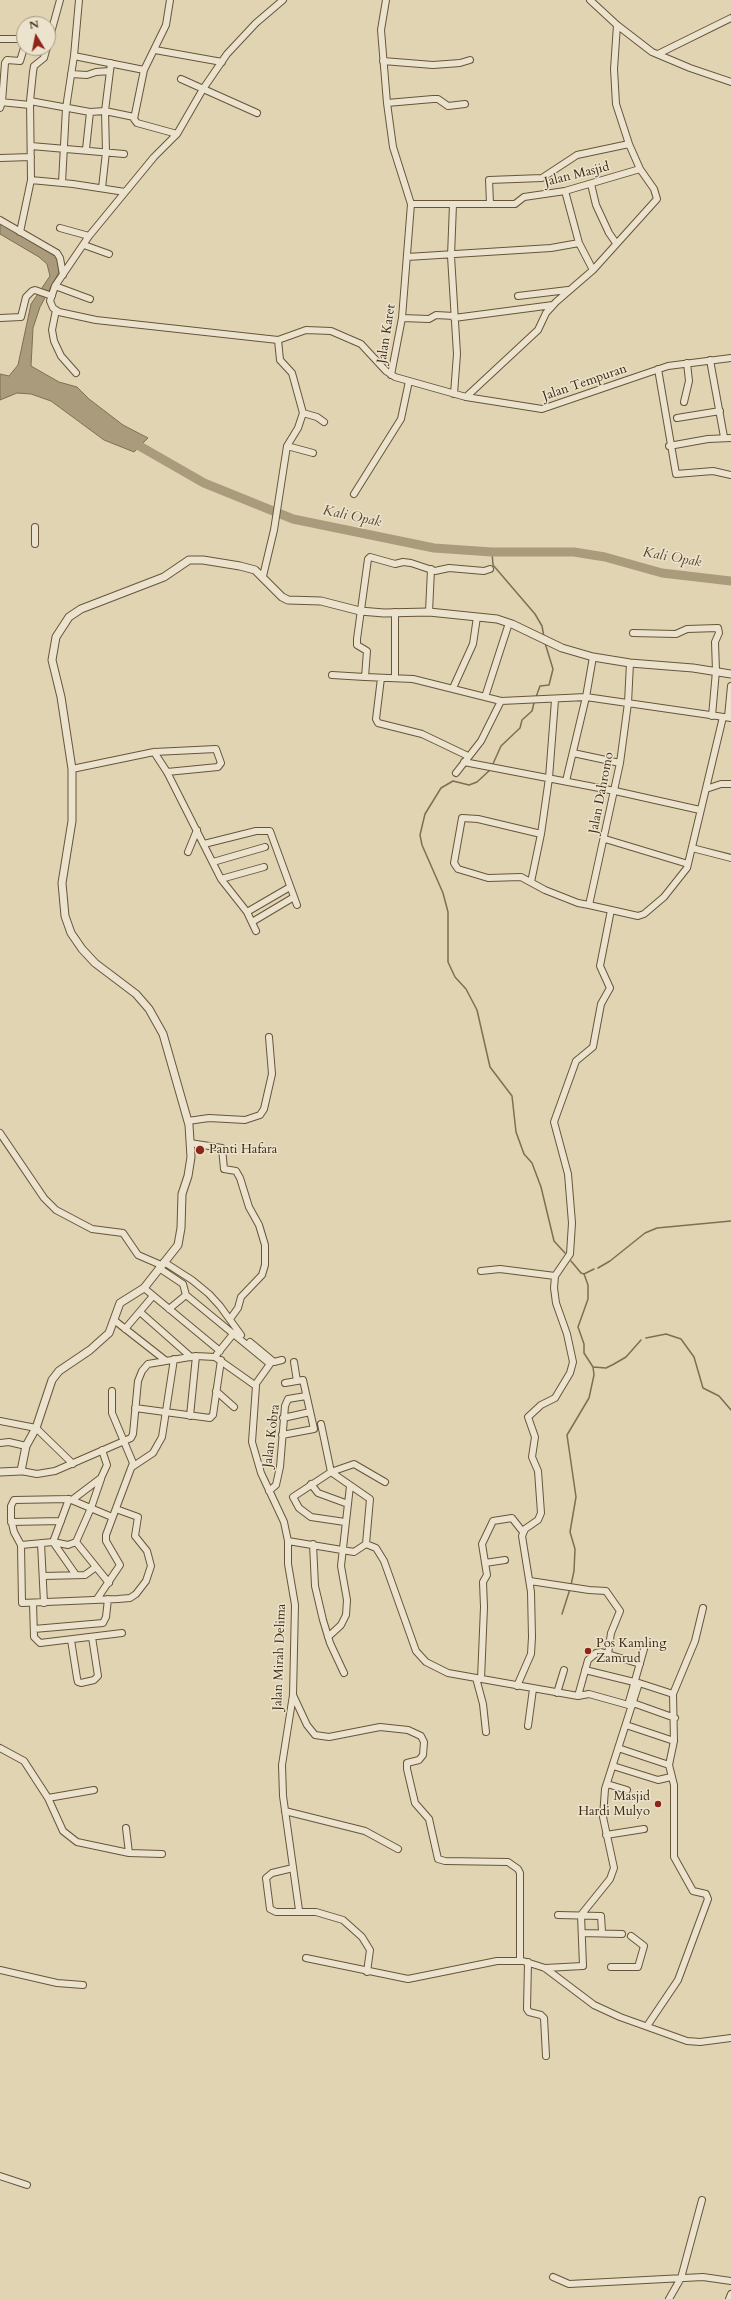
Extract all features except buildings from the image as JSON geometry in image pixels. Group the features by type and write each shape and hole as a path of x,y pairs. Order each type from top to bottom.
{"street":[{"path":"56,16 60,0"},
{"path":"62,183 66,108 74,56 79,0"},
{"path":"170,0 166,25 144,70 134,117 137,123 177,134"},
{"path":"76,372 61,356 54,341 52,330 56,310 50,304 49,295 89,236 154,157 177,134 203,88 222,62 256,23 283,0"},
{"name":"Jalan Karet","path":"386,0 382,21 383,61 387,102 393,147 410,204 402,318 391,375"},
{"path":"590,0 617,25 658,54 690,68 731,82"},
{"path":"658,54 731,18"},
{"path":"466,397 538,330 546,313 553,305 593,270 657,199 654,189 640,169 629,144 620,116 615,93 617,25"},
{"path":"0,40 16,39"},
{"path":"155,50 222,62"},
{"path":"22,56 20,61 7,60 5,63 1,104 30,103 90,112 105,111 134,117"},
{"path":"20,232 31,180 30,103 34,66 45,56"},
{"path":"74,56 144,70"},
{"path":"383,61 433,65 460,63 470,60"},
{"path":"102,188 106,152 105,111 111,63"},
{"path":"71,74 87,75 96,72 110,71"},
{"path":"181,79 257,113"},
{"path":"387,102 438,99 448,106 465,104"},
{"path":"86,149 90,112"},
{"path":"490,203 490,180 542,178 577,155 629,144"},
{"path":"30,146 86,149 124,154"},
{"path":"0,158 31,157"},
{"name":"Jalan Masjid","path":"410,204 515,204 528,196 565,191 640,169"},
{"path":"31,180 125,192"},
{"path":"590,184 596,206 616,243"},
{"path":"565,191 579,242 593,270"},
{"path":"453,204 451,256 455,291 454,317 457,354 454,394"},
{"path":"0,220 57,253 60,258 63,275"},
{"path":"60,228 89,236"},
{"path":"407,257 451,256 552,248 579,242"},
{"path":"84,244 109,254"},
{"path":"56,286 90,299"},
{"path":"518,296 569,290"},
{"path":"0,318 21,317 27,295 32,291 38,291 49,295"},
{"path":"402,318 429,319 436,315 454,317 553,305"},
{"name":"Jalan Karet","path":"56,310 96,320 278,340 306,330 331,331 361,344 391,375"},
{"path":"263,576 274,530 288,446 298,428 303,413 292,373 280,360 278,340"},
{"name":"Jalan Tempuran","path":"391,375 466,397 542,409 658,369 687,363 731,358"},
{"path":"710,360 724,437"},
{"path":"684,402 689,381 687,363"},
{"path":"658,369 674,469 677,475 713,471 731,475"},
{"path":"354,494 401,419 409,381"},
{"path":"677,418 720,411"},
{"path":"303,413 317,417 324,422"},
{"path":"670,446 724,437 731,438"},
{"path":"288,446 313,453"},
{"path":"35,527 35,544"},
{"path":"365,677 367,651 359,646 357,642 360,611 368,559 370,557 376,557 391,563 403,562 437,571 463,568 484,571 490,568"},
{"path":"21,1471 26,1446 36,1428 55,1375 63,1367 103,1340 109,1333 120,1303 144,1288 180,1241 181,1202 191,1157 188,1120 163,1034 148,1009 122,982 95,963 68,926 62,894 72,821 72,770 61,697 52,660 56,637 69,617 81,609 164,577 188,560 240,566 254,570 263,576 273,589 288,600 321,601 360,611 429,612 497,619 509,623 562,648 593,657 630,663 716,671 731,674"},
{"path":"429,612 431,569"},
{"path":"395,612 395,678"},
{"path":"453,688 473,644 477,616"},
{"path":"486,698 509,623"},
{"path":"633,633 676,634 687,629 718,628 719,632 715,642 716,671 712,716"},
{"path":"566,781 586,697 593,657"},
{"name":"Jalan Dahromo","path":"590,905 620,763 628,703 630,663"},
{"path":"332,675 414,679 501,701 555,700 586,697 727,717"},
{"path":"381,678 376,719 378,723 422,734 466,759 700,810"},
{"path":"541,834 478,819 464,818 461,820 453,858 458,869 488,878 521,877 572,901 638,916 644,914 664,897 688,864 700,810 727,717 731,686"},
{"path":"530,882 541,834 549,778 555,700"},
{"path":"456,773 486,731 501,701"},
{"path":"72,770 154,752 216,749 221,764 218,767 167,772"},
{"path":"154,752 167,772 221,879 246,912 256,931"},
{"path":"573,753 620,763"},
{"path":"706,789 721,784 731,784"},
{"path":"188,852 197,830"},
{"path":"204,844 256,831 270,831 297,905"},
{"path":"604,839 688,864"},
{"path":"213,862 265,847"},
{"path":"692,848 731,858"},
{"path":"221,879 264,867"},
{"path":"246,912 290,887"},
{"path":"252,922 294,897"},
{"path":"517,1686 528,1662 532,1645 530,1581 522,1540 523,1532 538,1520 541,1514 538,1471 532,1457 535,1437 528,1417 541,1405 555,1398 572,1368 567,1334 556,1303 554,1284 556,1276 570,1254 572,1223 568,1174 554,1122 576,1061 593,1047 602,1004 610,988 600,966 611,910"},
{"path":"188,1120 209,1118 245,1120 260,1115 264,1109 272,1074 269,1037"},
{"path":"0,1133 44,1198 56,1210 92,1229 123,1233 138,1255 192,1280 209,1294 230,1318 240,1334 261,1349 274,1362 282,1360"},
{"path":"190,1143 222,1148 224,1169 236,1171 240,1178 249,1207 259,1225 265,1245 265,1261 262,1275 241,1297 238,1308 230,1318"},
{"path":"0,1472 21,1471 37,1474 46,1473 73,1464 102,1450 124,1442 133,1434 138,1381 142,1371 148,1364 165,1360 193,1357 218,1359 256,1386 270,1364 186,1295 183,1284 162,1265"},
{"path":"481,1271 500,1269 556,1276"},
{"path":"144,1288 220,1351"},
{"path":"169,1309 186,1295"},
{"path":"125,1329 153,1296"},
{"path":"140,1312 193,1357"},
{"path":"114,1320 165,1360"},
{"path":"135,1408 190,1416 212,1417 220,1351 234,1333"},
{"path":"190,1416 193,1357"},
{"path":"132,1467 155,1450 162,1437 174,1359"},
{"path":"294,1362 298,1380"},
{"path":"282,1435 314,1429 303,1380 285,1383"},
{"name":"Jalan Mirah Delima","path":"256,1386 252,1442 258,1464 284,1522 288,1541 288,1564 296,1611 293,1695 282,1765 285,1812 299,1910"},
{"path":"96,1599 120,1565 106,1538 112,1517 132,1467 132,1459 112,1413 112,1391"},
{"path":"216,1391 234,1407"},
{"name":"Jalan Kobra","path":"269,1491 276,1485 283,1418 288,1399 306,1396"},
{"path":"283,1418 310,1412"},
{"path":"0,1421 36,1428 73,1464"},
{"path":"288,1541 354,1552 367,1542 370,1499 367,1495 350,1486 331,1472 321,1424"},
{"path":"0,1443 9,1442 26,1446"},
{"path":"21,1545 53,1542 68,1546 76,1542 91,1508 100,1479 107,1465 102,1450"},
{"path":"345,1522 317,1519 304,1514 293,1497 331,1472 354,1464 385,1482"},
{"path":"53,1542 60,1521 70,1500 100,1479"},
{"path":"311,1484 318,1493 348,1504"},
{"path":"328,1637 341,1625 346,1616 347,1600 341,1572 345,1522 350,1486"},
{"path":"112,1517 70,1500 14,1500 11,1509 12,1522 21,1545 22,1603 127,1598 136,1594 146,1581 151,1566 147,1551 135,1536 138,1517 116,1509"},
{"path":"486,1732 478,1678 484,1607 483,1582 487,1574 481,1546 491,1523 512,1518 523,1532"},
{"path":"12,1522 60,1521"},
{"path":"53,1542 76,1575"},
{"path":"76,1542 108,1583"},
{"path":"367,1542 376,1548 384,1561 400,1610 416,1651 421,1658 448,1673 578,1696 589,1694 675,1718"},
{"path":"41,1543 44,1603"},
{"path":"313,1544 315,1586 328,1637 344,1673"},
{"path":"485,1563 505,1560"},
{"path":"43,1576 84,1575 96,1567"},
{"path":"530,1581 589,1590 606,1591 620,1611 611,1633 608,1654"},
{"path":"34,1629 103,1623 106,1617 108,1599"},
{"path":"33,1603 35,1639 40,1643 122,1633"},
{"path":"647,2026 678,1980 708,1899 706,1894 693,1890 676,1863 674,1785 669,1765 674,1741 674,1694 695,1641 703,1608"},
{"path":"71,1640 77,1678 78,1682 81,1683 94,1680 98,1676 92,1637"},
{"path":"545,1968 583,1966 582,1933 584,1913 613,1872 615,1864 606,1835 602,1804 626,1725 644,1649"},
{"path":"578,1696 585,1670 592,1655 601,1652 640,1664"},
{"path":"557,1692 564,1670"},
{"path":"585,1670 637,1682 674,1694"},
{"path":"528,1726 533,1689"},
{"path":"293,1695 307,1725 315,1735 328,1737 380,1727 408,1730 421,1736 424,1742 423,1755 419,1760 407,1763 407,1769 415,1803 429,1818 438,1859 445,1862 508,1862 518,1869 520,1874 520,1961"},
{"path":"626,1725 674,1741"},
{"path":"0,1748 24,1761 48,1798 63,1831 77,1842 128,1853 162,1854"},
{"path":"618,1748 669,1765"},
{"path":"613,1766 658,1780 671,1777"},
{"path":"607,1784 627,1790"},
{"path":"48,1798 94,1790"},
{"path":"285,1812 365,1831 398,1849"},
{"path":"126,1828 128,1853"},
{"path":"606,1835 644,1829"},
{"path":"293,1868 272,1873 266,1878 268,1906 276,1912 299,1910 316,1912 343,1920 362,1936 370,1950 367,1972"},
{"path":"558,1915 584,1913 601,1916 602,1932"},
{"path":"582,1933 620,1933 602,1924"},
{"path":"611,1967 638,1967 644,1946 631,1936"},
{"path":"306,1958 408,1980 497,1961 528,1962 545,1968 594,2005 620,2018 687,2041 700,2042 731,2038"},
{"path":"528,1962 527,2009 530,2012 541,2015 544,2018 546,2056"},
{"path":"0,1970 57,1983 83,1985"},
{"path":"0,2176 27,2185"},
{"path":"670,2299 681,2278 702,2200"},
{"path":"553,2277 569,2284 703,2277 731,2281"},
{"path":"729,2299 731,2294"}],"shaded area":[{"path":"0,223 57,257 59,262 59,272 40,307 33,328 31,366 59,382 77,387 89,399 123,425 148,438 134,452 104,440 51,401 31,394 17,393 0,400 0,374 9,376 18,365 31,304 50,276 47,264 39,257 0,234"}],"waterway":[{"name":"Kali Opak","path":"129,440 204,483 293,519 434,548 492,552 574,552 605,557 662,573 731,581"},
{"path":"492,552 493,565 535,614 542,626 544,637"},
{"path":"536,697 540,686 549,685 553,669 545,643"},
{"path":"492,766 501,746 520,728 522,720 532,711 534,703"},
{"path":"490,770 477,782 469,785 453,781 441,788 425,814 420,835 422,845 443,893 448,912 448,962 455,977 466,989 477,1010 490,1067 512,1096 516,1132 524,1154 532,1163 541,1187 554,1241 565,1253"},
{"path":"598,1268 610,1261 645,1233 657,1228 731,1221"},
{"path":"571,1261 581,1273 584,1274 594,1269"},
{"path":"571,1585 574,1571 575,1549 570,1532 576,1497 567,1435 589,1398 594,1375 593,1367 584,1353 584,1344 578,1327 588,1299 588,1285 584,1274"},
{"path":"646,1338 666,1334 681,1339 694,1357 703,1388 719,1396 731,1410"},
{"path":"593,1367 606,1368 614,1364 626,1357 641,1340"},
{"path":"562,1614 570,1589"}],"place":[{"name":"Panti Hafara","path":"200,1150"},
{"name":"Pos Kamling Zamrud","path":"588,1651"},
{"name":"Masjid Hardi Mulyo","path":"658,1804"}]}
